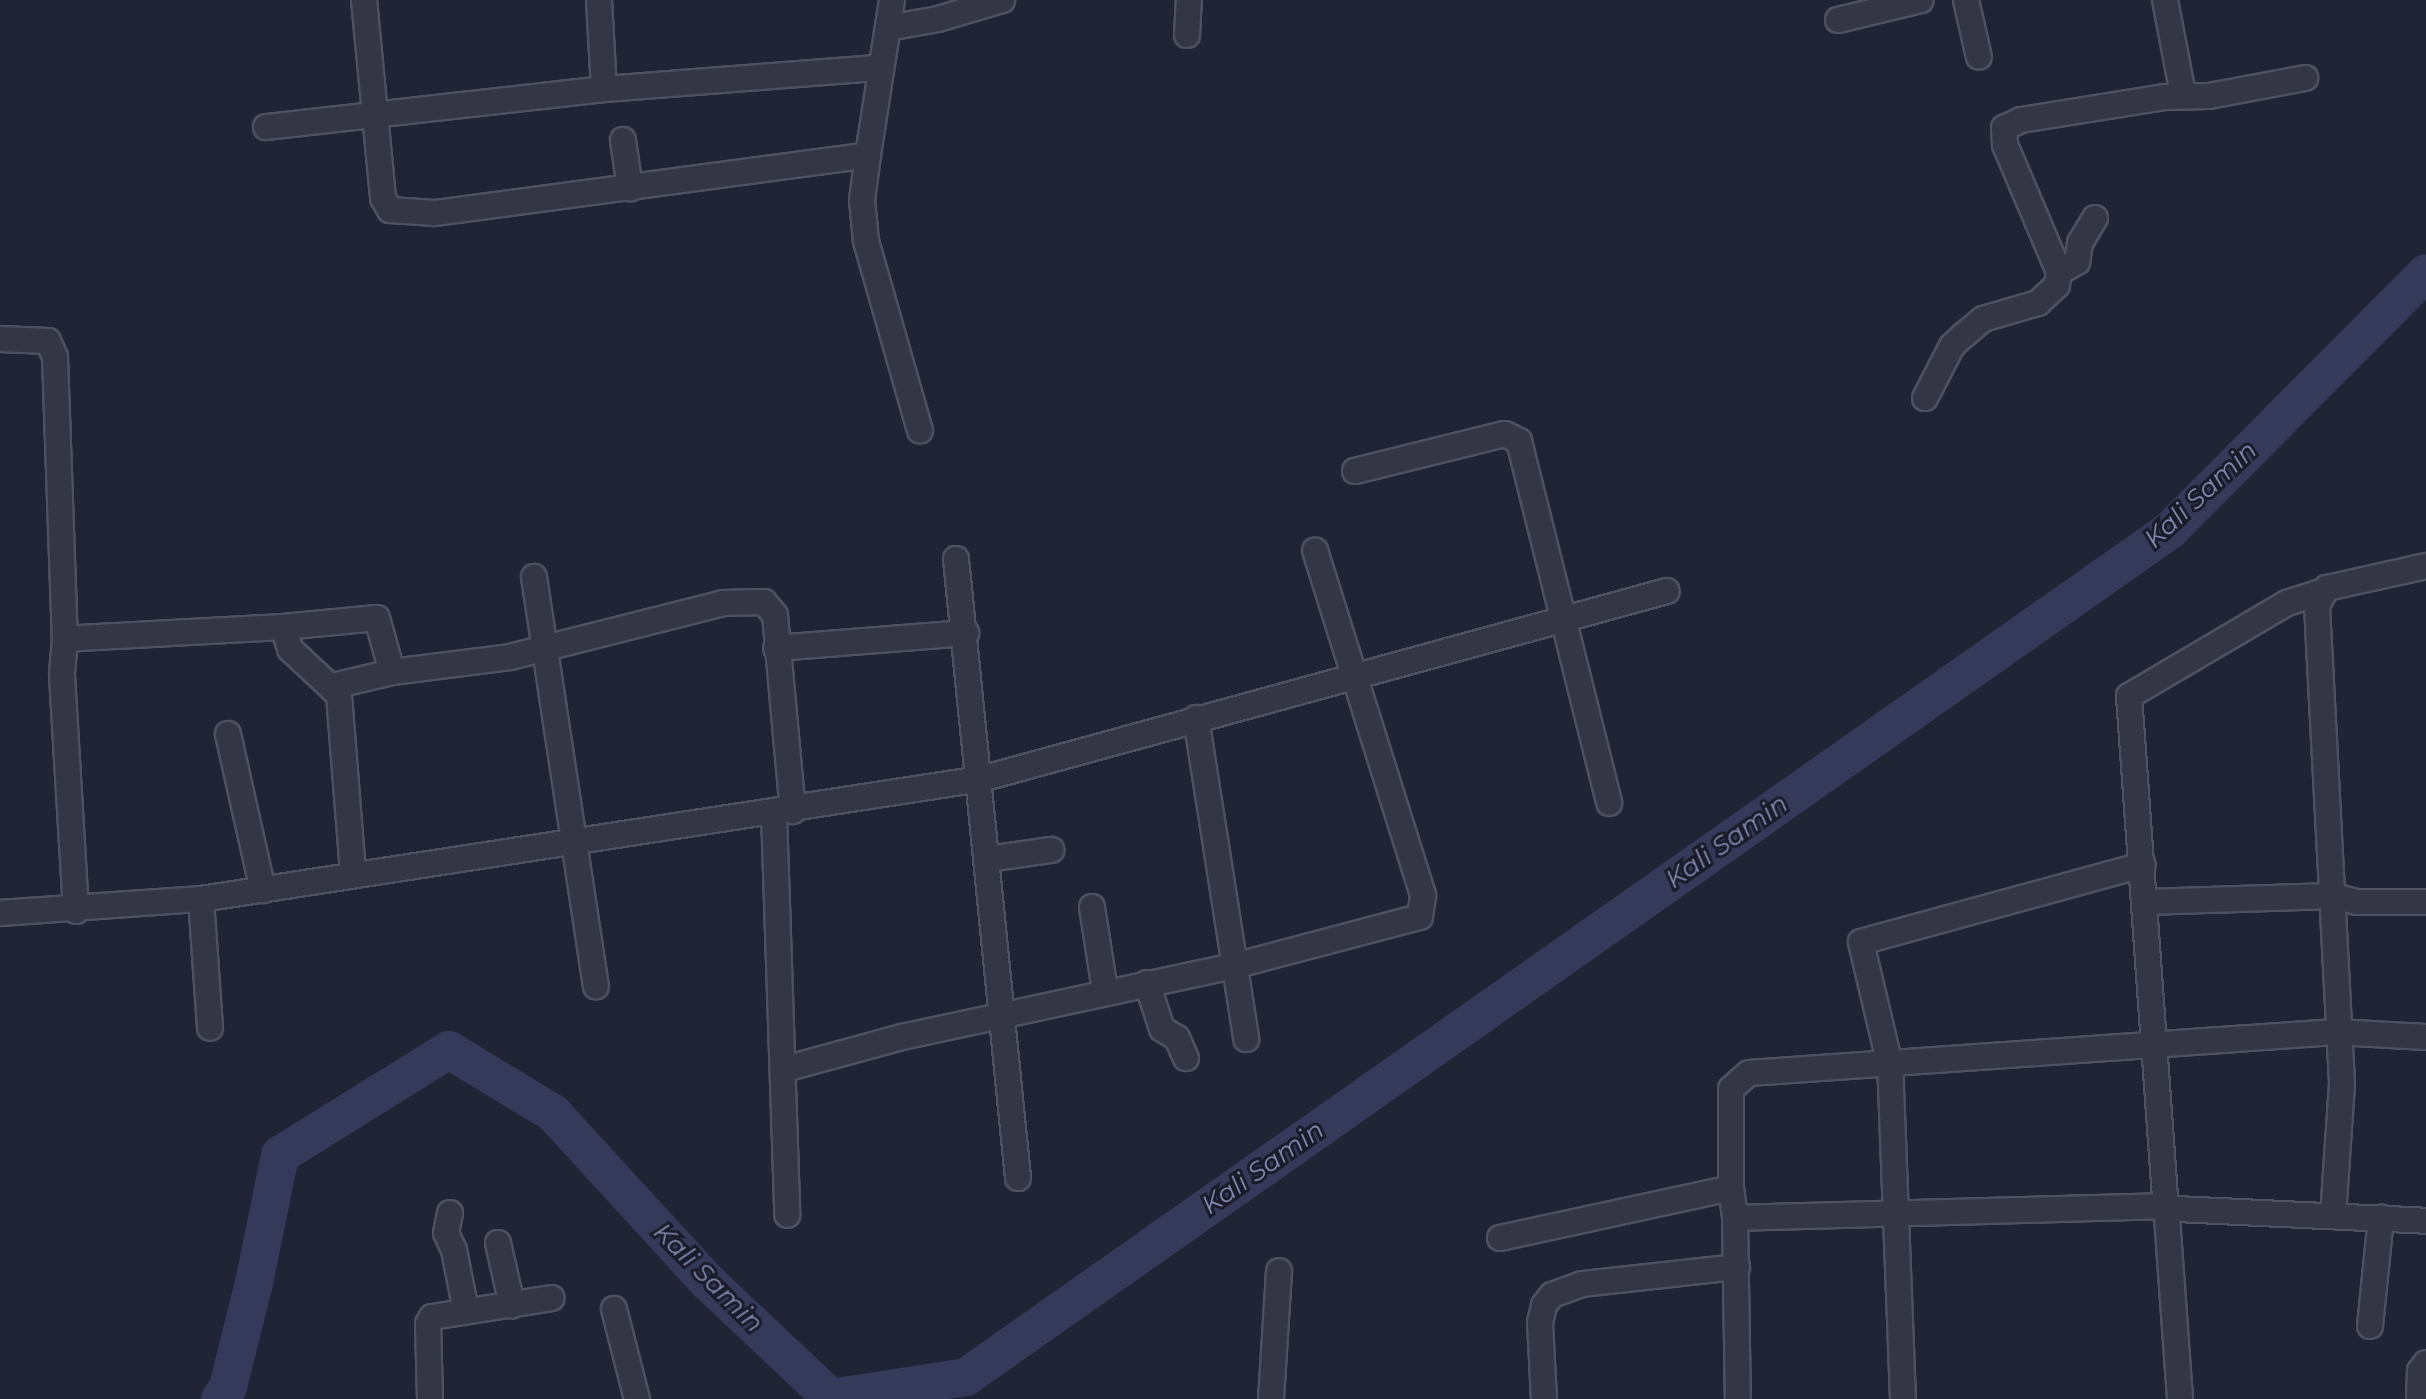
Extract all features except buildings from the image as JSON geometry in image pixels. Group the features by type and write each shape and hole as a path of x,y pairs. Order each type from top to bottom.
{"street":[{"path":"364,0 383,198 390,210 435,213 868,155"},
{"path":"598,0 604,89"},
{"path":"892,0 862,200 866,241 919,430"},
{"path":"888,28 939,19 1002,0"},
{"path":"1187,35 1189,0"},
{"path":"1838,20 1921,0"},
{"path":"1966,0 1979,57"},
{"path":"2165,0 2183,94"},
{"path":"266,127 604,89 880,68"},
{"path":"1925,398 1952,346 1964,335 1983,319 2038,303 2057,285 2059,272 2005,145 2004,128 2021,120 2183,94 2209,96 2305,78"},
{"path":"623,140 630,188"},
{"path":"2059,272 2077,262 2080,243 2095,218"},
{"path":"0,339 36,338 52,346 55,357 65,640 62,673 76,911"},
{"path":"1354,471 1486,438 1512,436 1519,441 1609,803"},
{"path":"785,1069 1004,1013 1234,966 1414,922 1424,911 1355,675 1315,551"},
{"path":"956,559 981,779 1018,1178"},
{"path":"2180,1399 2129,696 2287,603 2426,566"},
{"path":"534,577 548,649 596,986"},
{"path":"0,913 76,911 201,899 353,872 783,812 981,779 1564,617 1667,591"},
{"path":"2324,591 2316,614 2333,897 2336,1032 2342,1083 2333,1216"},
{"path":"333,687 392,672 462,665 548,649 738,601 772,607 783,812 787,1215"},
{"path":"65,640 283,627 377,618 392,672"},
{"path":"283,627 290,649 333,687 341,705 353,872"},
{"path":"776,648 966,633"},
{"path":"1196,718 1246,1039"},
{"path":"228,734 263,890"},
{"path":"989,859 1051,850"},
{"path":"1903,1399 1899,1216 1890,1065 1859,948 1863,939 2143,865"},
{"path":"2145,902 2333,897 2357,902 2426,902"},
{"path":"201,899 209,1028"},
{"path":"1092,907 1105,991"},
{"path":"1147,983 1162,1029 1177,1038 1186,1058"},
{"path":"1738,1399 1737,1267 1728,1105 1737,1079 1749,1073 2336,1032 2426,1037"},
{"path":"1500,1238 1731,1188"},
{"path":"1735,1218 1899,1216 2166,1207 2426,1221"},
{"path":"450,1213 446,1233 454,1250 466,1311"},
{"path":"2370,1326 2381,1218"},
{"path":"498,1243 512,1305"},
{"path":"1544,1399 1540,1323 1544,1305 1552,1295 1582,1284 1737,1267"},
{"path":"1271,1399 1279,1271"},
{"path":"430,1399 429,1321 435,1315 552,1298"},
{"path":"614,1309 637,1399"},
{"path":"2419,1399 2420,1371 2426,1363"}],"waterway":[{"name":"Kali Samin","path":"220,1399 228,1387 254,1283 280,1155 449,1050 553,1113 709,1283 831,1398 966,1377 2169,531 2426,273"}]}
